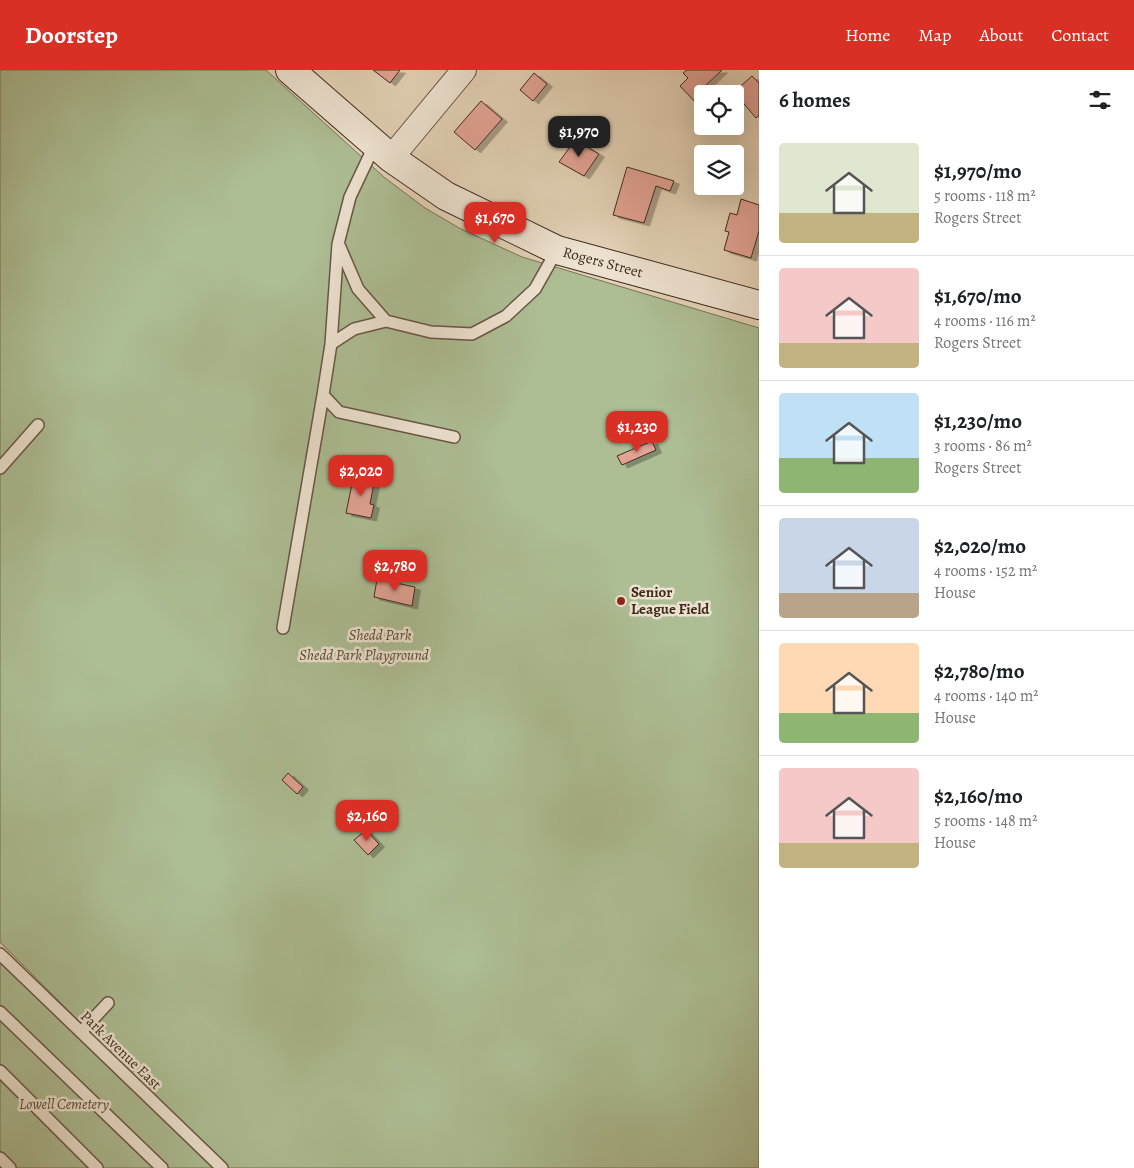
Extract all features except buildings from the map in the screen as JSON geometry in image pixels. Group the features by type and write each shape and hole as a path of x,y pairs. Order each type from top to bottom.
{"main road":[{"name":"Rogers Street","path":"290,70 383,151 446,196 558,250 759,305"}],"street":[{"path":"383,151 464,70"}],"lane":[{"path":"283,628 331,344 338,244 350,198 383,151"},
{"path":"338,244 358,289 386,321"},
{"path":"331,344 354,329 386,321 431,332 472,334 506,316 535,289 558,250"},
{"path":"323,396 339,412 454,437"},
{"path":"0,468 38,425"},
{"name":"Park Avenue East","path":"0,954 222,1168"},
{"path":"81,1032 108,1003"},
{"path":"0,1012 162,1168"},
{"path":"0,1071 98,1168"},
{"path":"0,1158 10,1168"}],"green space":[{"name":"Shedd Park","path":"0,70 266,70 385,178 425,208 461,229 522,257 759,328 759,1168 225,1168 0,942"},
{"name":"Lowell Cemetery","path":"0,954 221,1168 0,1168"}],"place":[{"name":"Senior League Field","path":"621,601"}],"park label":[{"name":"Shedd Park Playground","path":"364,655"}]}
